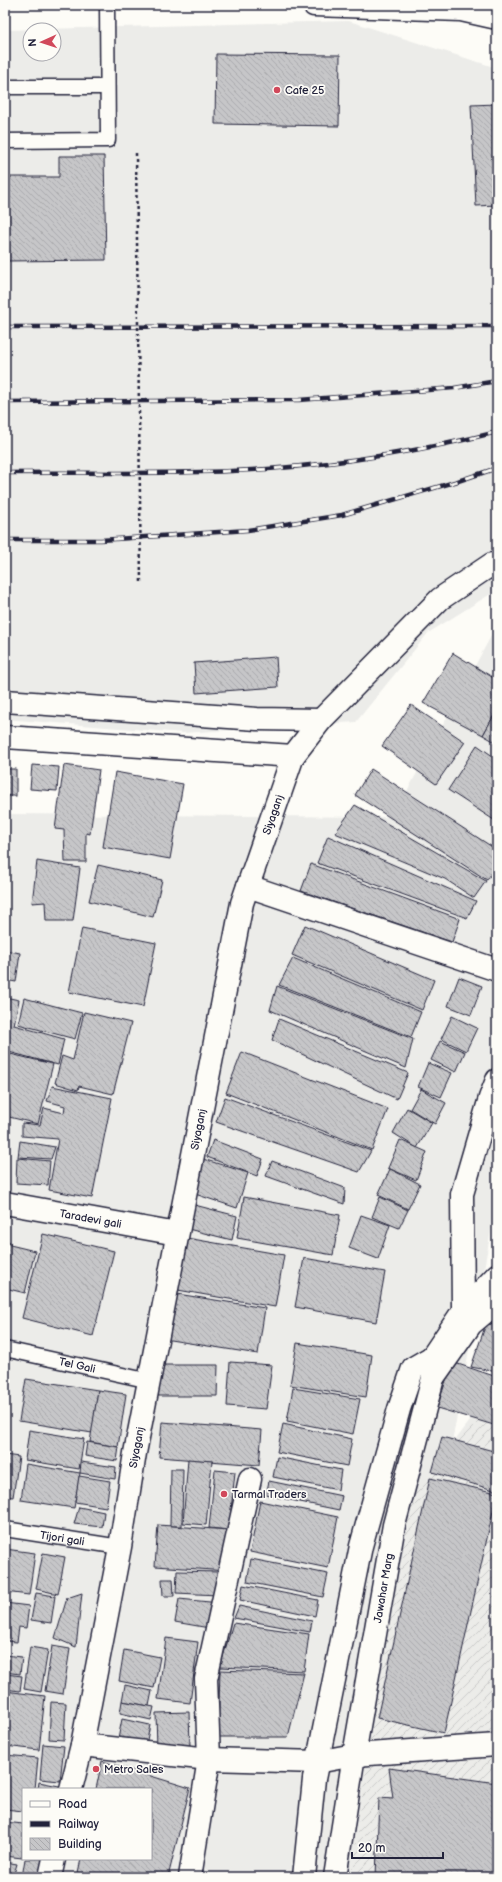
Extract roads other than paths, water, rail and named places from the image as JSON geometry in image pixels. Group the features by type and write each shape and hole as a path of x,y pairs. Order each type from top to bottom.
{"street":[{"path":"314,5 461,10 497,18"},
{"name":"Siyaganj","path":"71,1788 82,1745 120,1547 135,1453 241,910 293,756 321,720 440,599 495,564"},
{"path":"5,702 257,719 321,720"},
{"path":"5,737 293,756"},
{"path":"248,886 497,970"},
{"path":"463,1311 462,1194 490,1098 497,1080"},
{"name":"Taradevi gali","path":"5,1203 177,1234"},
{"path":"304,1877 317,1762 361,1546 399,1409 413,1368 432,1357 463,1311 497,1275"},
{"path":"433,1378 471,1324 497,1302"},
{"name":"Jawahar Marg","path":"336,1877 354,1755 394,1525 433,1378 432,1357"},
{"path":"190,1877 209,1759 206,1679 250,1479"},
{"path":"82,1745 209,1759 317,1762 354,1755 494,1745"},
{"path":"50,1877 54,1860"}],"lane":[{"path":"5,141 108,140 107,5"},
{"path":"5,87 107,87"},
{"name":"Tel Gali","path":"5,1349 150,1381"},
{"name":"Tijori gali","path":"5,1529 120,1547"}],"railway":[{"path":"5,327 497,326"},
{"path":"5,402 299,400 454,388 497,381"},
{"path":"5,473 169,473 268,469 355,460 440,445 497,432"},
{"path":"5,540 101,540 248,530 342,515 497,468"}],"place":[{"name":"Cafe 25","path":"277,90"},
{"name":"Tarmal Traders","path":"224,1494"},
{"name":"Metro Sales","path":"96,1769"}]}
